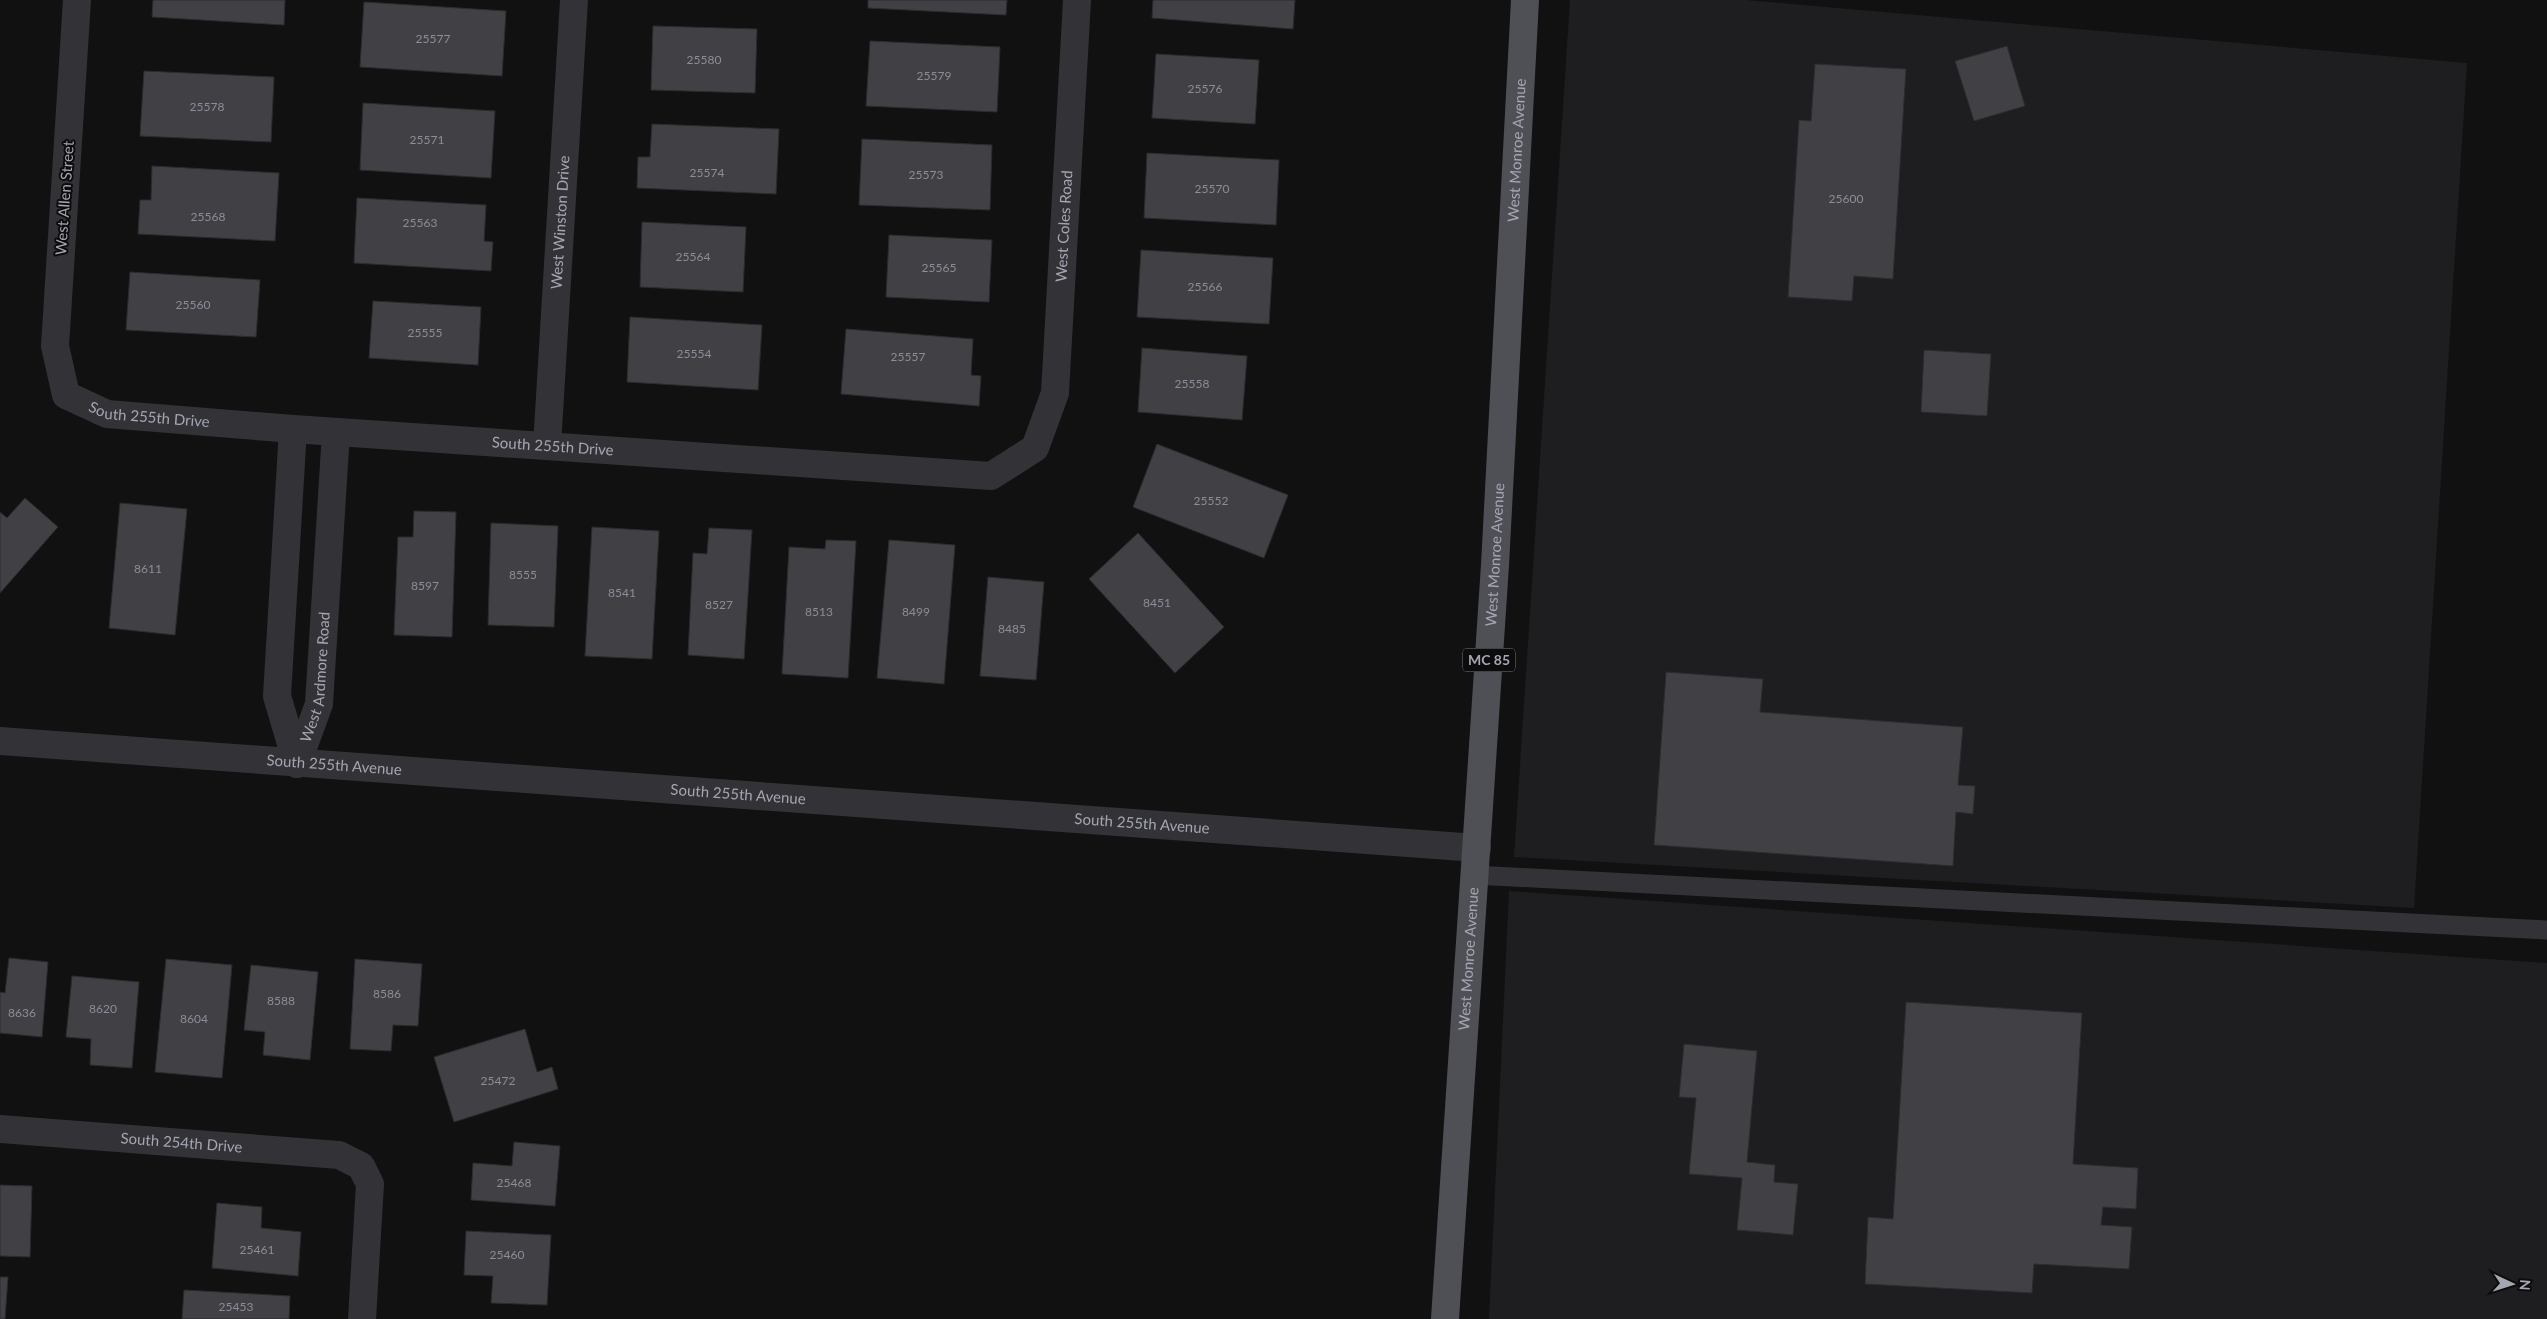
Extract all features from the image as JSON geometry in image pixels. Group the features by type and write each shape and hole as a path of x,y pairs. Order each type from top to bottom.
{"main road":[{"name":"West Monroe Avenue","path":"1445,1319 1477,848 1525,0"}],"street":[{"name":"West Allen Street","path":"66,396 55,346 77,0"},
{"name":"West Winston Drive","path":"547,446 574,0"},
{"name":"West Coles Road","path":"1035,448 1055,393 1077,0"},
{"name":"South 255th Drive","path":"66,396 107,414 293,430 991,476 1035,448"},
{"name":"West Ardmore Road","path":"293,430 276,696 297,764"},
{"name":"West Ardmore Road","path":"297,764 318,704 336,432"},
{"name":"South 255th Avenue","path":"0,742 1477,848"},
{"name":"South 254th Drive","path":"0,1129 339,1155 361,1166 370,1184 362,1319"}],"lane":[{"path":"1474,875 2547,930"}],"shaded area":[{"path":"1570,0 1746,0 2467,63 2414,908 1514,857"},
{"path":"1509,891 2547,963 2547,1319 1489,1319"}],"building":[{"path":"153,0 285,0 284,25 152,17"},
{"path":"868,0 1007,0 1006,15 868,8"},
{"path":"1153,0 1295,0 1293,29 1152,18"},
{"path":"364,2 506,11 502,76 360,67"},
{"path":"653,26 757,29 755,93 651,90"},
{"path":"870,41 1000,47 997,112 866,106"},
{"path":"2007,46 2025,106 1974,121 1955,61"},
{"path":"1156,54 1259,60 1255,124 1152,118"},
{"path":"1815,64 1906,69 1893,279 1854,276 1852,301 1788,297 1799,120 1811,121"},
{"path":"144,71 274,77 271,142 140,136"},
{"path":"363,103 495,111 491,178 360,170"},
{"path":"652,124 779,129 776,194 637,188 638,157 650,157"},
{"path":"862,139 992,145 990,210 859,205"},
{"path":"1147,153 1279,160 1276,225 1144,218"},
{"path":"152,166 279,173 275,241 138,234 140,200 151,200"},
{"path":"357,198 486,205 484,241 493,242 491,271 354,263"},
{"path":"642,222 746,227 743,292 640,287"},
{"path":"889,235 992,240 989,302 886,297"},
{"path":"1141,250 1273,258 1269,324 1137,317"},
{"path":"130,272 260,280 256,337 126,330"},
{"path":"373,301 481,307 478,365 369,358"},
{"path":"630,317 762,325 758,390 627,382"},
{"path":"846,329 973,339 971,375 981,376 979,406 841,394"},
{"path":"1142,348 1247,356 1242,420 1138,412"},
{"path":"1924,350 1991,354 1987,416 1921,412"},
{"path":"1157,444 1288,495 1264,558 1133,507"},
{"path":"25,498 58,527 0,593 0,512 7,518"},
{"path":"120,503 187,509 175,635 109,628"},
{"path":"414,511 456,512 452,637 394,635 398,537 413,537"},
{"path":"491,523 558,526 554,627 488,625"},
{"path":"592,527 659,531 652,659 585,656"},
{"path":"709,528 752,530 744,659 688,655 693,553 707,554"},
{"path":"1138,533 1224,627 1175,673 1089,579"},
{"path":"826,540 856,541 848,678 782,674 789,547 825,549"},
{"path":"889,540 955,545 944,684 877,678"},
{"path":"988,577 1044,582 1036,680 980,676"},
{"path":"1666,672 1763,679 1760,712 1963,727 1958,785 1975,786 1973,814 1956,812 1953,866 1654,845"},
{"path":"9,958 48,962 42,1037 0,1033 0,992 5,993"},
{"path":"166,959 232,965 222,1078 155,1072"},
{"path":"355,959 422,964 418,1026 393,1025 391,1051 350,1049"},
{"path":"251,965 318,972 310,1060 263,1055 265,1032 244,1030"},
{"path":"72,976 139,982 132,1068 90,1065 91,1039 66,1037"},
{"path":"1906,1002 2082,1013 2073,1164 2138,1168 2136,1209 2103,1207 2101,1225 2132,1227 2129,1269 2034,1264 2032,1293 1865,1284 1868,1217 1893,1219"},
{"path":"525,1029 537,1072 552,1067 558,1089 454,1122 434,1057"},
{"path":"1684,1044 1757,1051 1747,1162 1775,1165 1774,1182 1798,1184 1793,1235 1737,1230 1742,1178 1689,1174 1696,1098 1679,1097"},
{"path":"514,1142 560,1146 555,1206 471,1200 473,1163 512,1166"},
{"path":"0,1185 32,1186 30,1257 0,1256"},
{"path":"217,1203 262,1207 261,1228 301,1232 298,1276 212,1268"},
{"path":"466,1231 551,1235 547,1305 491,1303 493,1276 464,1275"},
{"path":"0,1277 8,1277 5,1319 0,1319"},
{"path":"184,1290 290,1296 289,1319 182,1319"}]}
